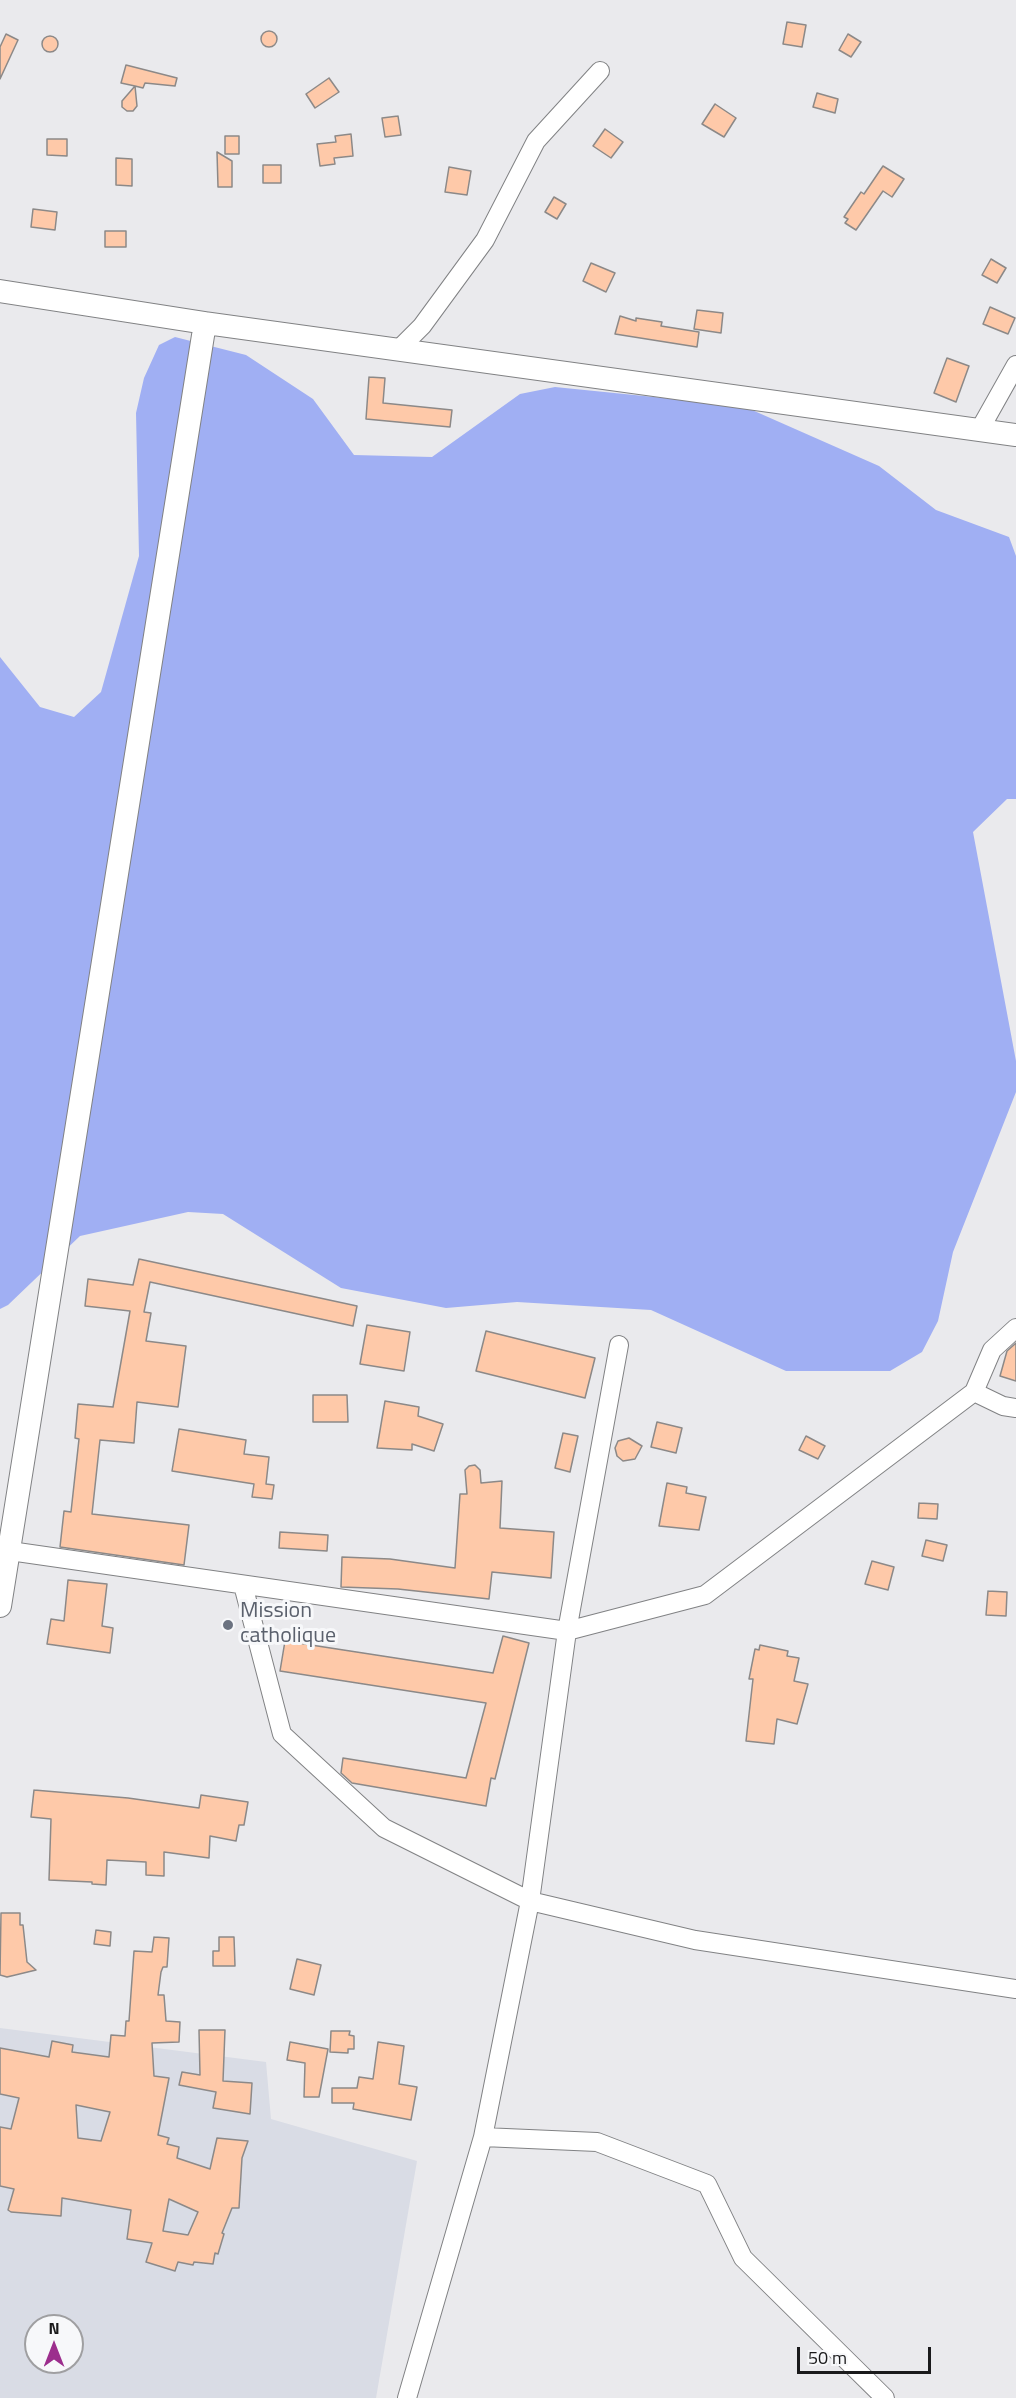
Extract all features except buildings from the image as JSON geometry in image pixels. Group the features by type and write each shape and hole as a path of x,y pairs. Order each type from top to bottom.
{"street":[{"path":"399,349 422,326 485,240 536,141 600,71"},
{"path":"0,291 205,323 1016,435"},
{"path":"0,1606 205,323"},
{"path":"980,429 1016,365"},
{"path":"10,1551 567,1631 705,1595 974,1392 992,1350 1016,1328"},
{"path":"407,2398 483,2137 530,1901 567,1631 619,1345"},
{"path":"974,1392 1003,1406 1016,1408"},
{"path":"243,1585 282,1734 384,1828 530,1901 695,1940 1016,1989"},
{"path":"483,2137 597,2142 707,2184 743,2258 885,2398"}],"shaded area":[{"path":"175,337 246,355 313,399 354,455 432,457 520,394 555,387 743,406 879,466 936,510 1009,537 1016,556 1016,799 1007,799 973,832 1016,1061 1016,1092 953,1252 938,1321 922,1352 890,1371 786,1371 651,1310 517,1302 446,1308 341,1288 223,1214 188,1212 80,1236 8,1305 0,1309 0,657 40,707 74,717 101,692 139,556 136,413 144,378 159,345"},
{"path":"0,2028 266,2062 271,2119 417,2161 376,2398 0,2398"}],"place":[{"name":"Mission catholique","path":"228,1625"}]}
